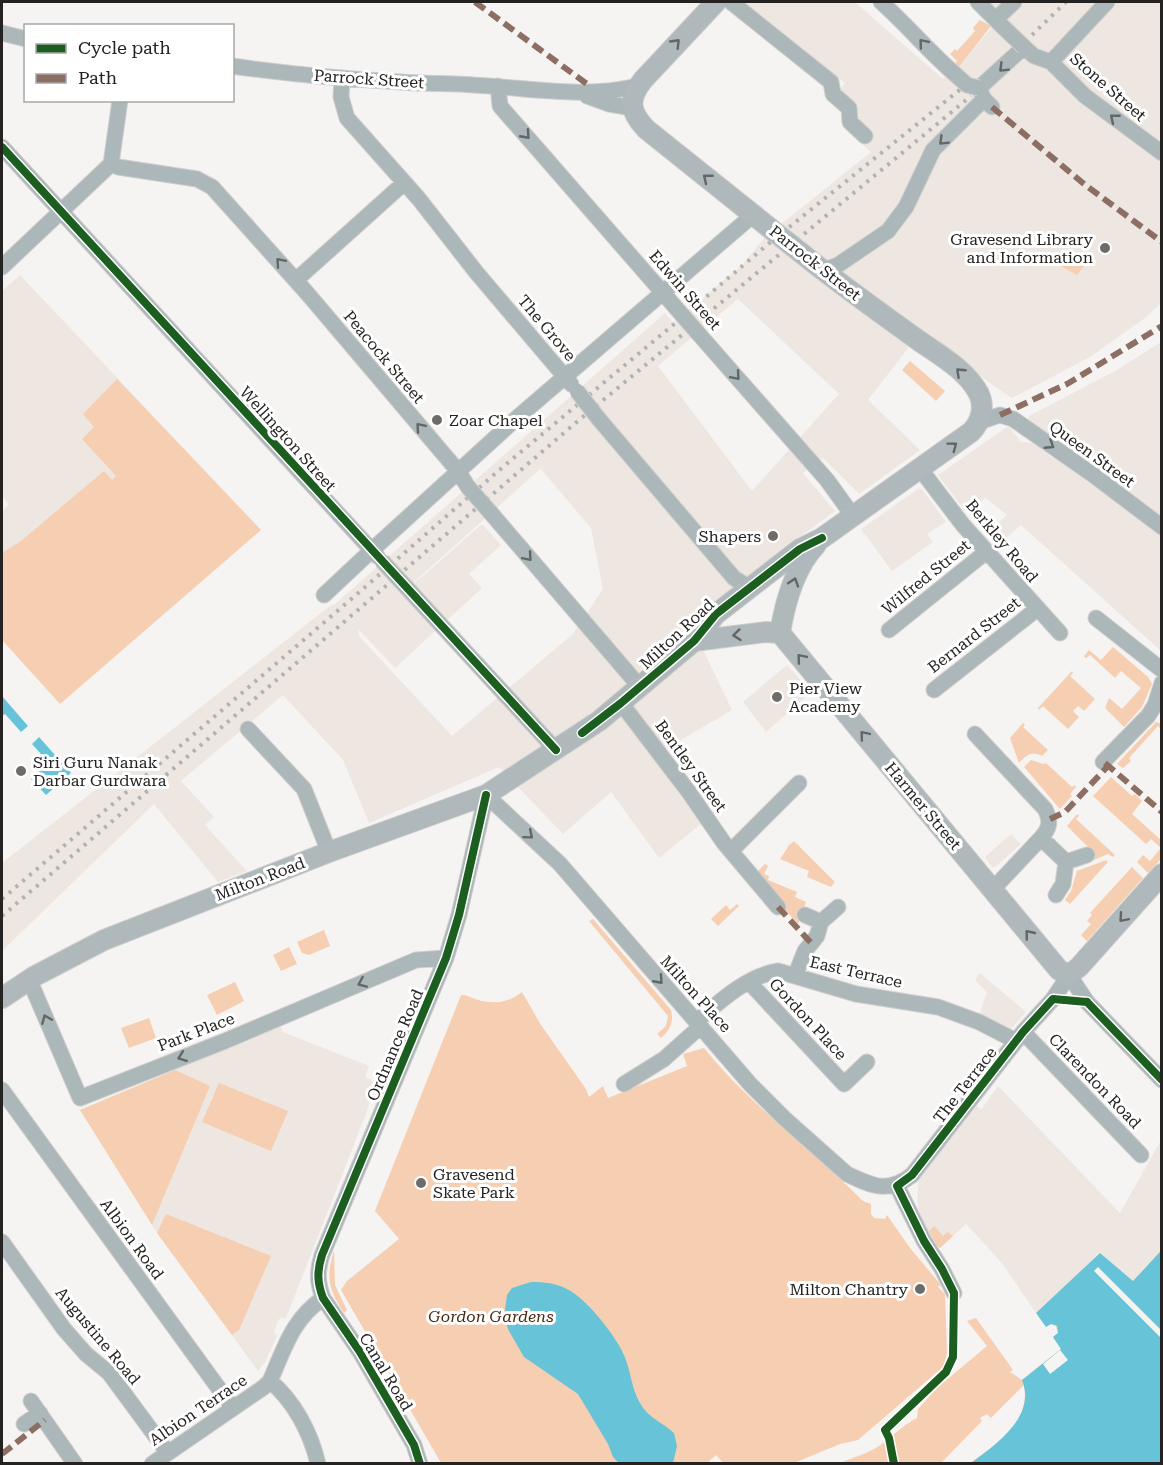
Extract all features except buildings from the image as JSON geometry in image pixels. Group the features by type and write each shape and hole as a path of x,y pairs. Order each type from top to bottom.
{"main road":[{"path":"633,108 633,94 638,86 716,2"},
{"name":"Parrock Street","path":"633,108 646,129 753,215 864,301 959,370 973,386 981,400 982,409 979,422"},
{"name":"Milton Road","path":"2,998 29,979 104,940 329,852 486,795 599,721 621,703 694,641 742,583 822,538 921,470 968,435 979,422"},
{"path":"694,641 766,632 780,633 782,619 797,572 803,560 822,538"},
{"name":"Harmer Street","path":"780,633 1059,970 1069,975"},
{"name":"The Terrace","path":"1069,975 1079,968 1161,874"}],"street":[{"path":"731,2 831,82 833,94 849,108 850,123 865,136"},
{"path":"880,2 911,29 934,55 985,98"},
{"name":"Stone Street","path":"978,2 1034,56 1051,62 1089,99 1161,153"},
{"path":"999,22 1014,2"},
{"path":"1051,62 1107,2"},
{"path":"2,33 24,38"},
{"path":"824,270 838,265 889,230 906,207 933,150 985,98 1024,47"},
{"name":"Parrock Street","path":"234,66 342,78 498,86 578,94 638,86"},
{"name":"The Grove","path":"342,78 341,97 346,116 440,225 476,272 598,418 742,583"},
{"name":"Edwin Street","path":"498,86 500,106 826,480 853,516"},
{"name":"Parrock Street","path":"578,94 609,104 633,108"},
{"path":"2,267 111,164 120,102"},
{"name":"Wellington Street","path":"2,147 556,750"},
{"name":"Peacock Street","path":"111,164 206,182 243,219 296,280 458,471 468,487 640,687"},
{"path":"296,280 404,183"},
{"path":"324,595 377,556 458,471 753,215"},
{"name":"Queen Street","path":"979,422 1000,416 1015,420 1092,474 1161,527"},
{"name":"Berkley Road","path":"921,470 986,552 1060,633"},
{"name":"Wilfred Street","path":"889,630 986,552"},
{"name":"Bernard Street","path":"934,690 1036,609"},
{"path":"1096,618 1161,670"},
{"path":"1103,762 1148,716 1155,705 1161,683"},
{"name":"Bentley Street","path":"621,703 731,851 778,907"},
{"path":"248,729 304,789 329,852"},
{"path":"975,734 1045,809 1050,819 1048,829 1041,838 993,889"},
{"path":"731,851 799,783"},
{"name":"Ordnance Road","path":"323,1298 317,1279 322,1255 446,958 459,915 486,795"},
{"name":"Milton Place","path":"486,795 560,864 750,1084 784,1118 847,1174 883,1187 897,1186"},
{"path":"1041,838 1066,862"},
{"path":"1066,862 1087,855"},
{"path":"1056,895 1063,884 1066,862"},
{"path":"795,976 805,951 817,936 821,922 838,907"},
{"path":"805,915 821,922"},
{"name":"Park Place","path":"29,979 80,1098 225,1041 416,960 446,958"},
{"name":"East Terrace","path":"624,1084 664,1059 699,1024 749,982 769,972 778,971 856,994 938,1007 1020,1037"},
{"path":"1069,975 1087,1002 1161,1080"},
{"name":"The Terrace","path":"897,1186 912,1175 1020,1037 1053,999 1069,975"},
{"name":"Gordon Place","path":"749,982 844,1084 867,1062"},
{"path":"1053,999 1087,1002"},
{"name":"Clarendon Road","path":"1020,1037 1141,1155"},
{"name":"Albion Road","path":"2,1090 233,1408"},
{"path":"897,1186 924,1241 954,1293"},
{"name":"Augustine Road","path":"2,1242 64,1329 86,1354 109,1373 168,1453"},
{"name":"Albion Terrace","path":"152,1464 270,1381 297,1322 309,1308 323,1298"},
{"name":"Canal Road","path":"323,1298 360,1352 414,1445 420,1464"},
{"path":"270,1381 302,1421 310,1437 318,1464"},
{"path":"24,1424 35,1407 75,1464"}],"shaded area":[{"path":"740,2 855,2 943,79 955,64 959,67 1000,17 987,2 1161,2 1161,303 1145,318 1090,357 1012,398 922,330 868,400 920,450 859,494 823,458 803,473 835,511 772,557 695,633 732,710 652,757 701,824 659,858 611,792 563,834 499,767 369,823 343,760 283,695 181,781 214,817 205,825 247,871 218,882 154,804 2,951 2,863 335,604 665,313 673,323 742,265 765,237 871,152 862,144 869,132 856,120 856,105 838,92 845,83","holes":["738,299 839,394 752,491 658,366","548,462 541,469 591,528 603,589 573,634 452,736 358,635 359,630 395,668 482,588 469,574 501,545 482,524 413,583"]},
{"path":"20,275 261,530 88,680 2,639 2,512 9,504 2,496 2,291"},
{"path":"1161,342 1161,651 1021,525 996,547 986,535 1007,515 986,498 966,512 938,475 1007,427 1021,442 1032,443 1054,459 1063,451 1028,420 1029,416 1117,370"},
{"path":"918,489 922,489 946,522 927,534 933,542 892,571 861,529"},
{"name":"Pier View Academy","path":"787,665 811,692 766,732 743,702"},
{"path":"1011,834 1021,844 995,867 992,867 985,857"},
{"path":"980,973 1026,1012 1011,1029 979,1016 987,992 975,980"},
{"path":"280,1026 283,1032 369,1066 365,1077 371,1079 375,1085 366,1114 286,1318 280,1318 278,1321 274,1332 277,1336 265,1362 258,1371 157,1233 80,1110"},
{"path":"998,1086 1120,1213 1160,1142 1161,1135 1161,1251 1133,1281 1099,1253 1061,1292 1036,1313 1001,1262 966,1224 940,1248 932,1248 920,1217 917,1198 919,1178 977,1106 981,1110"}],"green space":[{"path":"980,20 991,26 959,67 950,54 955,49 957,51 975,31 973,28"},
{"path":"1069,253 1085,265 1077,275 1061,266"},
{"path":"910,361 945,391 936,401 902,370"},
{"path":"117,379 261,530 60,704 2,640 2,553 21,541 104,471 112,480 116,476 82,439 94,427 83,414"},
{"path":"1113,647 1148,677 1152,684 1142,707 1124,727 1105,708 1109,698 1122,709 1141,688 1121,671 1115,678 1090,655 1086,658 1084,656 1089,650 1101,660"},
{"path":"1072,671 1070,676 1095,699 1084,711 1078,706 1073,711 1079,717 1068,729 1043,706 1039,710 1038,708"},
{"path":"1156,722 1161,724 1161,729 1158,726 1123,768 1117,764"},
{"path":"1023,723 1025,725 1023,727 1048,750 1042,756 1029,755 1019,763 1010,738"},
{"path":"1031,760 1046,763 1072,787 1075,785 1076,787 1070,794 1072,796 1060,809 1024,767"},
{"path":"1111,777 1132,796 1135,794 1142,801 1132,814 1161,840 1161,848 1151,839 1146,844 1093,796"},
{"path":"1077,814 1079,816 1076,819 1115,855 1113,857 1108,854 1094,860 1088,847 1067,826"},
{"path":"794,841 835,882 831,887 807,877 809,871 780,859"},
{"path":"1161,848 1161,859 1148,873 1137,862 1143,855 1150,861"},
{"path":"1106,860 1108,862 1070,904 1065,900 1071,891 1077,871"},
{"path":"765,864 768,866 764,874 769,876 768,880 797,892 795,897 806,902 798,924 757,878 757,872"},
{"path":"1132,867 1143,878 1087,941 1081,935 1091,924 1087,921 1092,915 1090,913"},
{"path":"737,904 739,906 718,926 711,919 726,905 730,910"},
{"path":"593,919 671,1010 670,1026 661,1038 657,1034 666,1026 668,1016 589,921"},
{"path":"324,930 330,946 309,955 302,953 297,942"},
{"path":"289,947 297,964 281,971 273,955"},
{"path":"235,982 244,1001 217,1015 207,995"},
{"name":"Gordon Gardens","path":"522,992 589,1097 603,1086 608,1098 687,1066 683,1054 704,1048 761,1108 863,1201 871,1204 871,1214 874,1218 885,1219 887,1215 910,1248 941,1285 938,1287 945,1294 947,1353 944,1366 858,1440 840,1444 794,1463 723,1463 716,1455 706,1464 441,1463 341,1290 347,1281 399,1239 375,1211 461,995 495,1002 506,1001"},
{"path":"149,1018 156,1038 129,1048 121,1028"},
{"path":"175,1070 210,1086 152,1225 80,1110"},
{"path":"219,1083 288,1111 271,1151 202,1122"},
{"path":"166,1214 271,1256 239,1330 232,1335 157,1233"},
{"path":"934,1226 943,1236 948,1232 953,1236 940,1248 929,1231"},
{"path":"334,1250 335,1285 347,1310 344,1313 330,1283 329,1276"},
{"path":"1161,1250 1161,1415 970,1463 1000,1440 1017,1421 1025,1398 1024,1385 991,1418 987,1414 980,1418 982,1421 941,1463 838,1464 874,1449 917,1418 918,1409 937,1388 987,1346 967,1321 976,1318 1013,1370 1010,1372 1022,1380 1061,1349 1053,1337 1058,1333 1056,1326 1134,1281"}],"water":[{"path":"2,696 28,726 21,732 5,714 2,716"},
{"path":"39,737 71,773 46,795 31,779 49,763 32,744"},
{"path":"1161,1251 1161,1463 970,1464 1001,1439 1019,1418 1024,1406 1025,1393 1022,1380 1061,1349 1053,1337 1058,1333 1057,1326 1051,1324 1046,1327 1036,1313 1100,1253 1133,1281"},
{"path":"531,1282 550,1283 567,1289 583,1300 607,1328 624,1355 643,1408 674,1433 677,1446 673,1463 619,1463 613,1457 608,1444 578,1394 524,1357 504,1318 507,1295 512,1288"}],"pier":[{"path":"1098,1267 1161,1330 1161,1338 1094,1271"},
{"path":"1060,1350 1068,1360 1050,1374 1043,1364"}],"railway":[{"path":"1032,35 1066,2"},
{"path":"2,899 504,466 767,245 962,88"},
{"path":"2,916 579,420 971,96"}],"marked path":[{"path":"475,2 587,84"},
{"path":"992,107 1084,184 1162,242"},
{"path":"1000,415 1067,384 1162,326"},
{"path":"1105,763 1162,812"},
{"path":"1050,819 1065,812 1109,765"},
{"path":"778,907 812,944"},
{"path":"2,1454 45,1420"}],"cycle path":[{"path":"2,147 556,750"},
{"path":"582,733 694,641 716,614 800,549 822,538"},
{"path":"420,1464 414,1445 360,1352 323,1298 319,1271 322,1255 446,958 459,915 486,795"},
{"path":"894,1464 889,1438 885,1430 946,1372 953,1357 954,1293 924,1241 897,1186 912,1175 1023,1032 1053,999 1087,1002"},
{"path":"1087,1002 1162,1080"}],"place":[{"name":"Gravesend Library and Information","path":"1105,248"},
{"name":"Zoar Chapel","path":"437,420"},
{"name":"Shapers","path":"773,536"},
{"name":"Pier View Academy","path":"777,697"},
{"name":"Siri Guru Nanak Darbar Gurdwara","path":"21,771"},
{"name":"Gravesend Skate Park","path":"421,1183"},
{"name":"Milton Chantry","path":"920,1289"}]}
